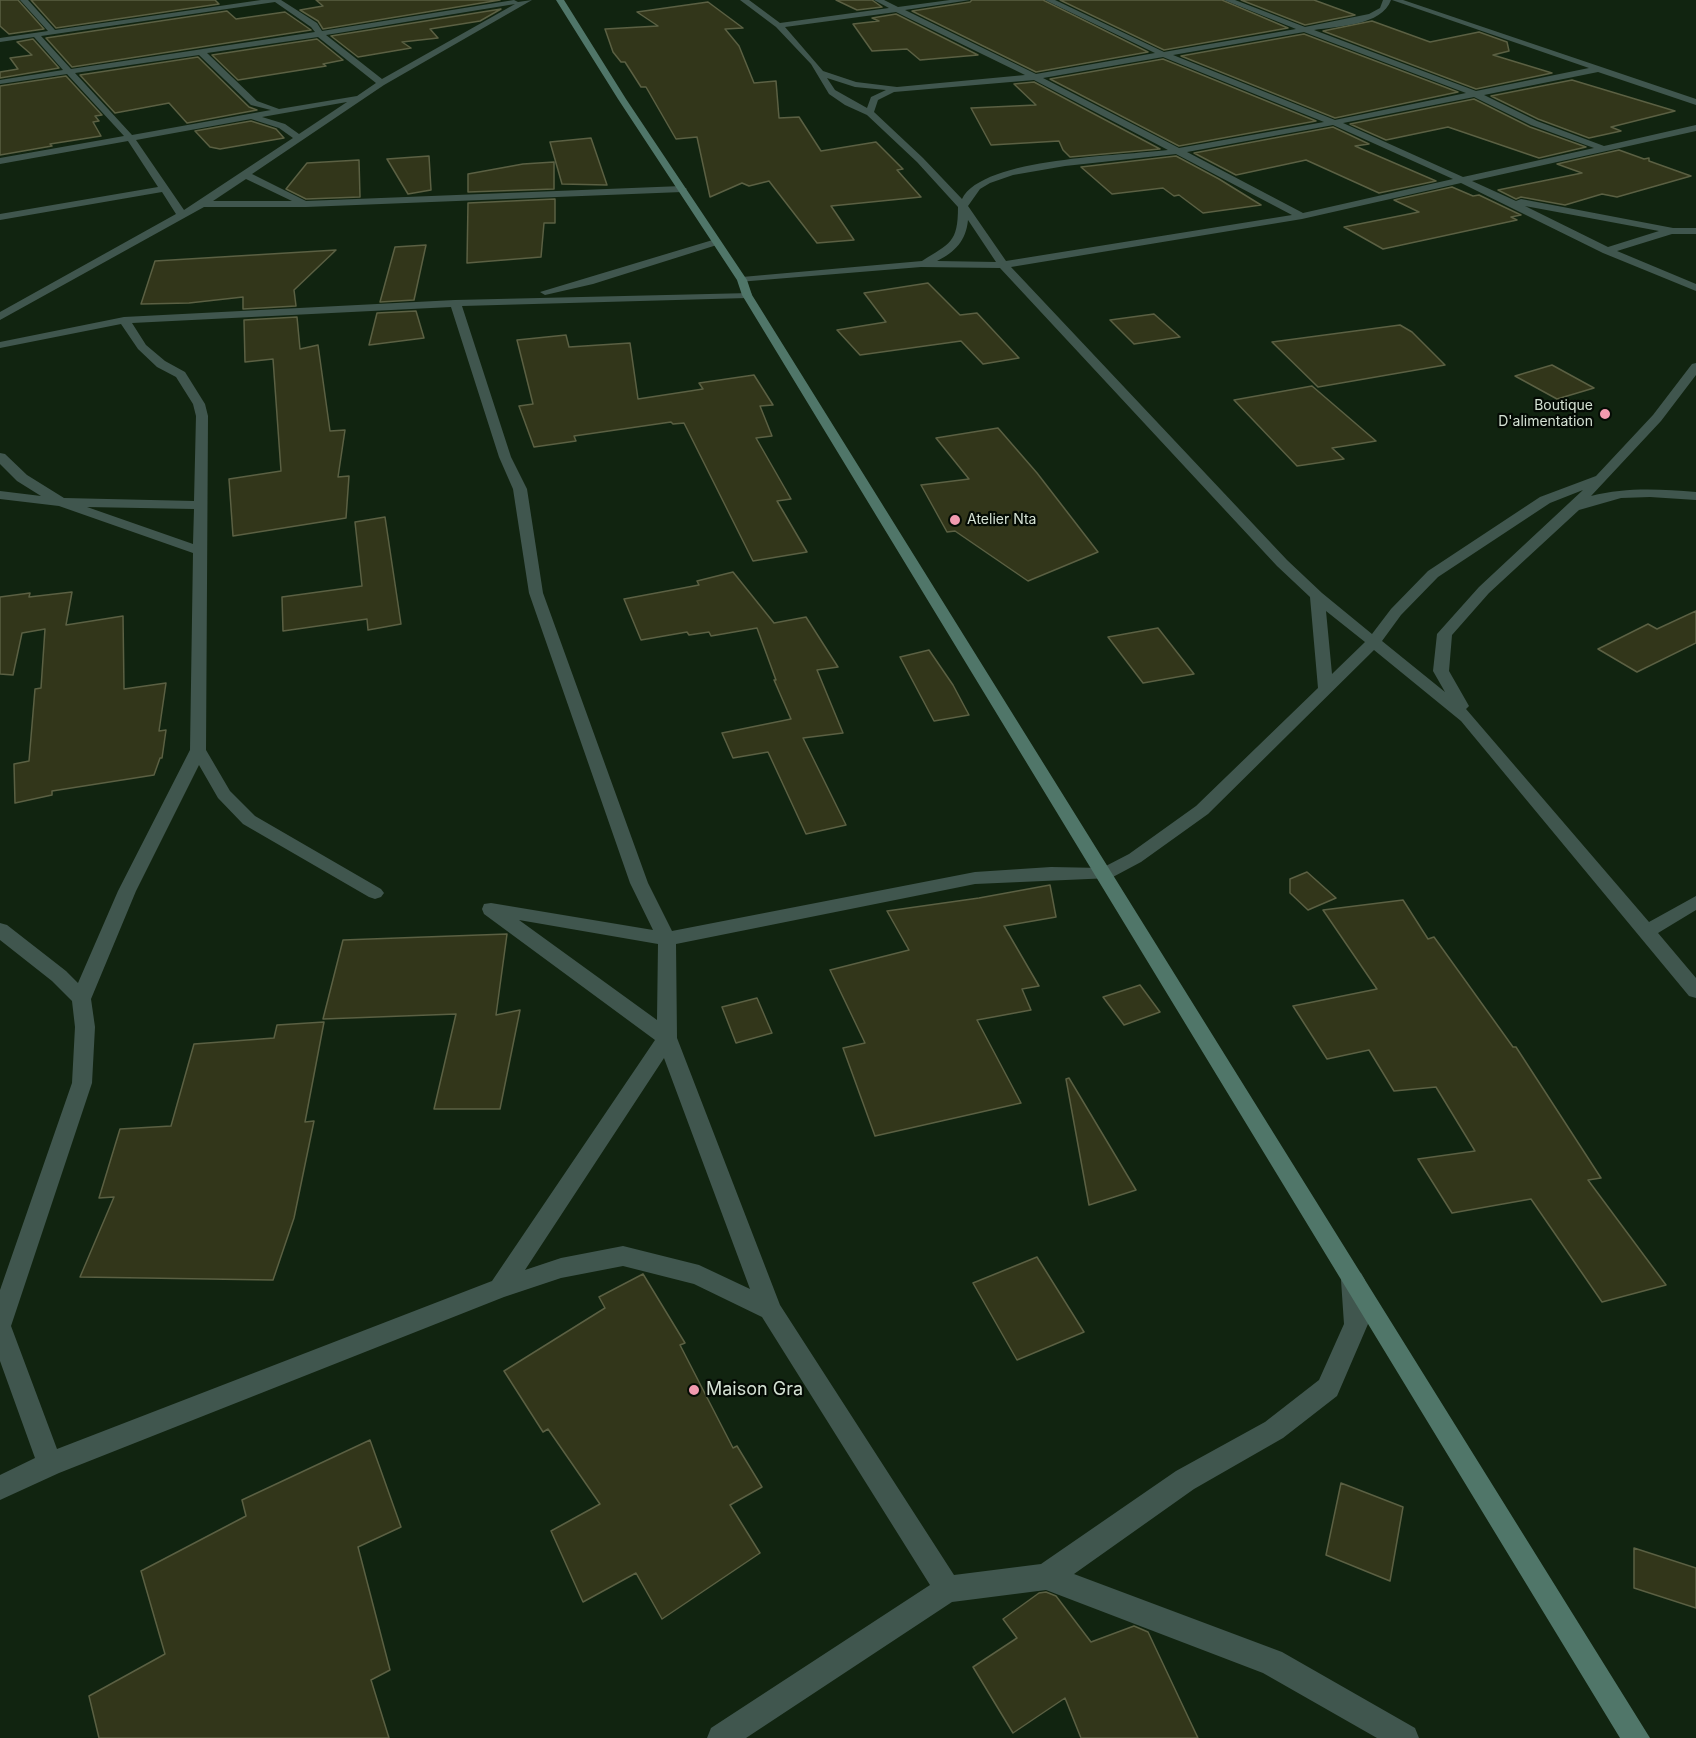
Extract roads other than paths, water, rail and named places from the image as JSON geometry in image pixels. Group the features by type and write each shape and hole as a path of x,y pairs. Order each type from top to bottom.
{"main road":[{"path":"560,0 744,287 1636,1738"}],"street":[{"path":"24,0 53,32"},
{"path":"0,40 150,15 276,0 289,6 314,25 320,34 381,83"},
{"path":"0,82 527,0"},
{"path":"0,317 202,204 381,83 527,0"},
{"path":"744,0 779,25 820,73 832,92 848,103 870,113 920,160 963,206 1003,265 1282,563 1317,596 1467,718 1696,991"},
{"path":"878,0 1035,77 1302,216"},
{"path":"779,25 966,0"},
{"path":"1049,0 1163,54 1333,122 1504,199 1607,251 1696,288"},
{"path":"1228,0 1475,94 1534,123 1605,149"},
{"path":"820,73 855,84 901,88 1035,77 1374,16 1383,10 1387,0"},
{"path":"1396,0 1696,102"},
{"path":"36,35 130,138 182,216"},
{"path":"200,51 254,104 283,111"},
{"path":"921,264 944,255 958,243 964,229 963,206 966,195 997,177 1076,162 1177,151 1599,69"},
{"path":"1441,82 1452,97"},
{"path":"870,113 874,99 882,93 901,88"},
{"path":"0,161 364,96"},
{"path":"247,117 254,104"},
{"path":"247,117 282,126 299,138"},
{"path":"0,345 124,320 502,302 744,287 921,264 1003,265 1302,216 1696,128"},
{"path":"246,175 306,204"},
{"path":"0,217 165,189"},
{"path":"202,204 306,204 682,189"},
{"path":"1418,191 1450,194"},
{"path":"1472,196 1504,199 1672,231 1696,231"},
{"path":"1607,251 1696,223"},
{"path":"502,302 589,282 716,242"},
{"path":"455,303 505,457 520,489 536,593 639,883 667,939 667,1038 770,1310 948,1589"},
{"path":"50,1464 0,1327 82,1083 85,1027 81,999 127,891 198,750 202,429 199,404 181,375 161,364 142,347 124,320"},
{"path":"1467,718 1441,671 1445,634 1484,590 1573,508 1657,418 1696,367"},
{"path":"0,457 22,478 61,502 201,551"},
{"path":"667,1038 491,909 667,939 975,878 1051,873 1105,874 1135,858 1203,810 1374,642 1396,612 1433,574 1545,500 1599,479"},
{"path":"1573,508 1615,493 1659,492 1696,496"},
{"path":"0,495 61,502 201,505"},
{"path":"1317,596 1326,689"},
{"path":"198,750 224,794 249,820 375,893"},
{"path":"1646,932 1696,902"},
{"path":"0,930 59,976 81,999"},
{"path":"500,1288 667,1038"},
{"path":"0,1488 50,1464 500,1288 561,1268 623,1256 699,1275 770,1310"},
{"path":"1046,1577 1185,1480 1274,1430 1328,1388 1356,1324 1353,1277"},
{"path":"721,1738 948,1589 1046,1577 1272,1662 1406,1738"}],"place":[{"name":"Boutique D'alimentation","path":"1605,414"},
{"name":"Atelier Nta","path":"955,520"},
{"name":"Maison Gra","path":"694,1390"}]}
